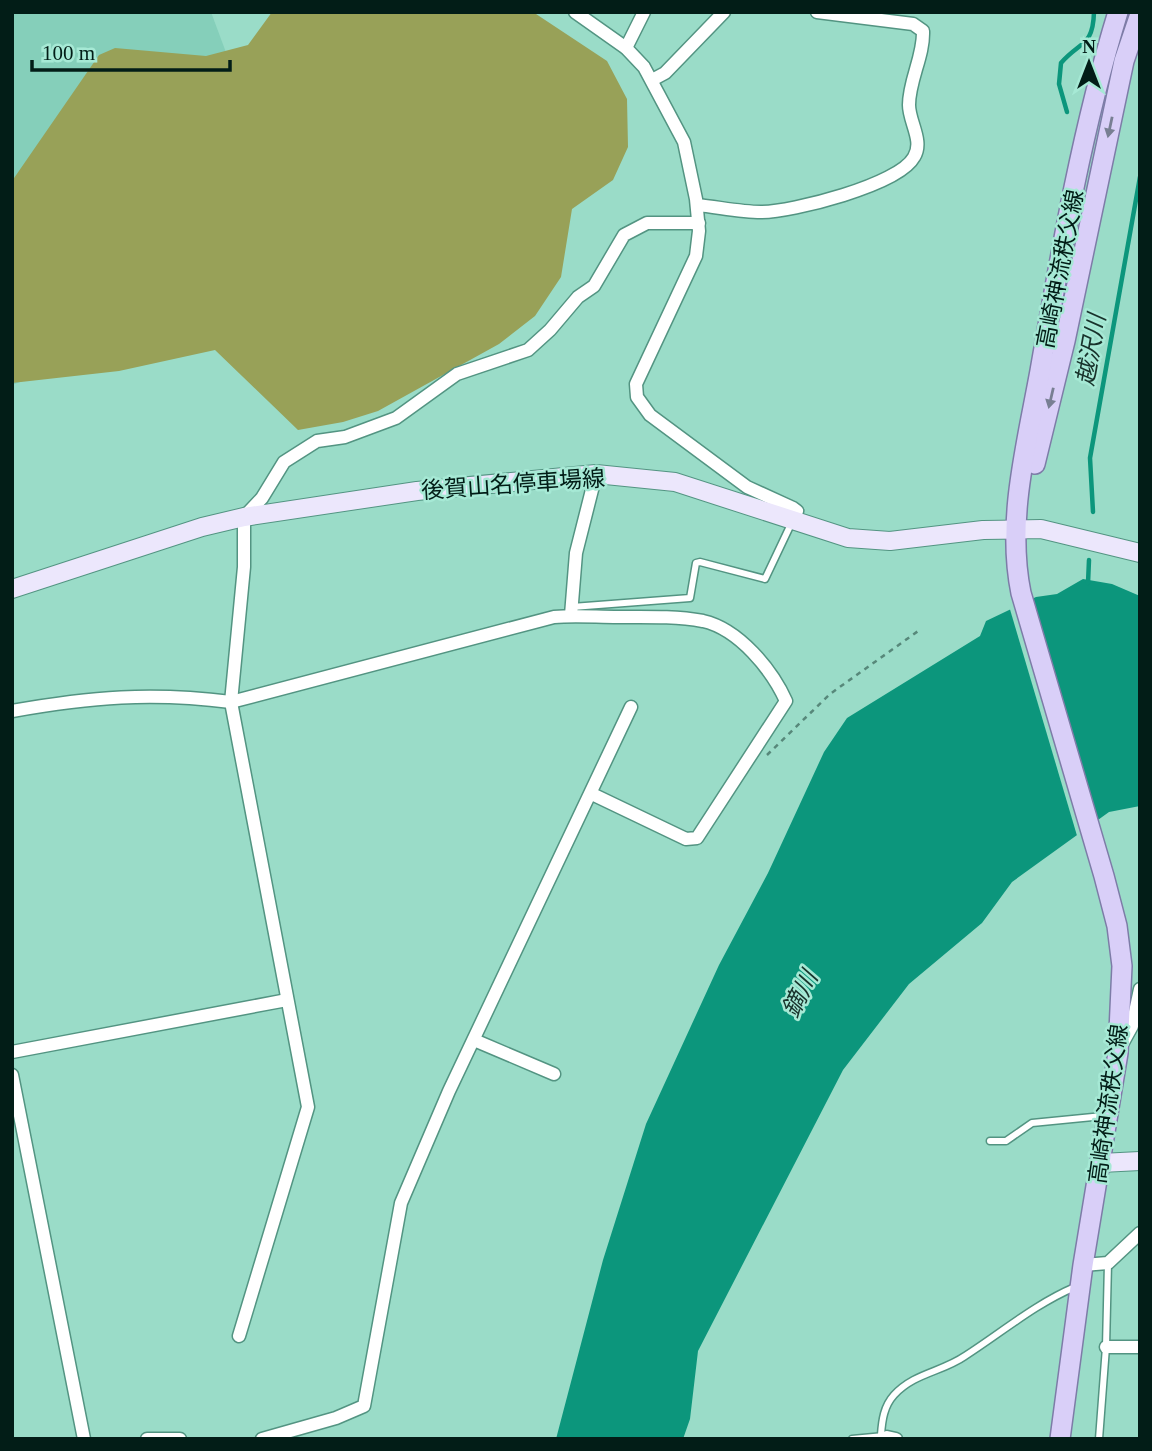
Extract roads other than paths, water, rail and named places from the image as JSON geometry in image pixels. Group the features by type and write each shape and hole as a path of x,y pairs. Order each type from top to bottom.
{"main road":[{"name":"高崎神流秩父線","path":"1060,1439 1083,1265 1118,1053 1122,966 1117,926 1104,876 1021,593 1016,567 1020,485 1066,230 1118,12"},
{"name":"高崎神流秩父線","path":"1018,529 1065,341 1124,61 1140,14"},
{"name":"後賀山名停車場線","path":"12,589 202,527 244,517 417,491 596,474 675,482 710,491 834,535 874,541 919,540 1041,529 1140,553"},
{"path":"1101,1163 1140,1161"}],"street":[{"path":"575,12 626,48 652,80 684,142 697,205 699,223 696,256 636,384 638,397 650,415 747,487 797,511 792,522"},
{"path":"626,48 644,12"},
{"path":"652,80 665,73 724,12"},
{"path":"697,205 760,212 809,207 886,180 905,168 915,156 917,143 909,105 923,31 913,24 817,12"},
{"path":"239,1336 308,1107 231,702 244,567 244,517 262,498 284,462 308,447 396,418 457,374 528,350 550,330 578,297 594,286 624,235 647,223 699,223"},
{"path":"571,611 576,553 596,474"},
{"path":"12,711 125,695 180,695 231,702 571,611 672,617 706,622 733,636 777,680 786,701 697,838 687,839 592,794"},
{"path":"262,1439 336,1418 364,1406 401,1203 474,1040 631,707"},
{"path":"1118,1053 1132,1026 1140,989"},
{"path":"12,1052 287,1000"},
{"path":"474,1040 554,1074"},
{"path":"12,1075 17,1124 84,1439"},
{"path":"1083,1265 1108,1264 1140,1233"},
{"path":"1106,1347 1140,1347"},
{"path":"147,1439 180,1439"}],"lane":[{"path":"571,611 690,598 696,563 700,562 765,579 792,522"},
{"path":"990,1141 1006,1141 1032,1123 1109,1116"},
{"path":"1099,1439 1106,1347 1108,1264"},
{"path":"852,1439 888,1437 885,1409 902,1387 918,1376 964,1357 984,1341 1080,1285"}],"water":[{"name":"鏑川","path":"1083,579 1112,584 1140,596 1140,806 1109,812 1012,882 982,923 909,984 843,1070 698,1351 690,1419 683,1439 556,1439 603,1260 646,1124 719,965 768,873 824,752 847,718 980,636 986,621 1036,597 1057,594"}],"waterway":[{"name":"越沢川","path":"1067,112 1059,84 1061,63 1088,38 1094,12"},
{"name":"越沢川","path":"1093,512 1090,458 1140,177"},
{"name":"越沢川","path":"1088,583 1089,560"}]}
